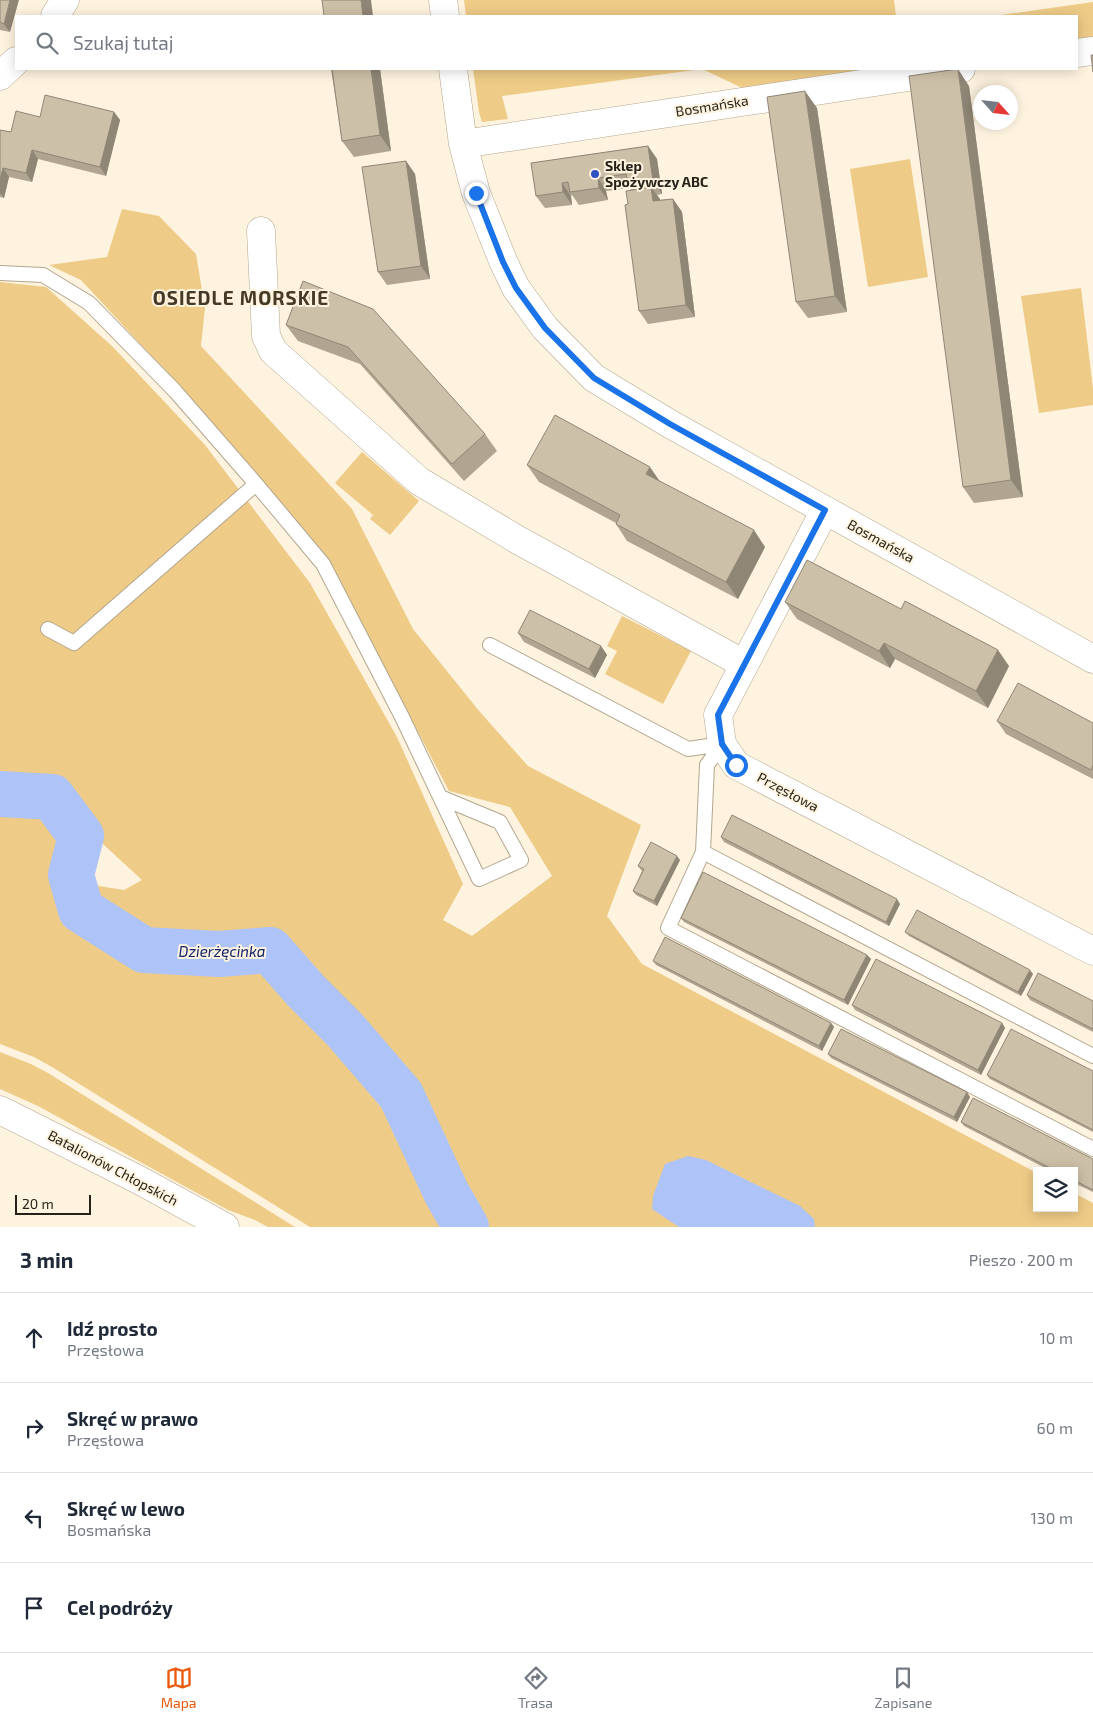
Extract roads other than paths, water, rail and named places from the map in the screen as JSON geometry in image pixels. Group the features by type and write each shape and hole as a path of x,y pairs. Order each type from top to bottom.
{"street":[{"path":"56,15 65,0"},
{"path":"443,0 445,15"},
{"path":"1078,53 1093,51"},
{"path":"0,76 15,62"},
{"name":"Bosmańska","path":"453,70 463,144 476,193 503,262 516,288 545,328 594,378 670,424 1093,659"},
{"name":"Bosmańska","path":"463,144 954,70"},
{"path":"260,231 266,336 273,351 419,481 518,540 744,664"},
{"name":"Przęsłowa","path":"825,510 718,715 722,744 736,765 1093,951"},
{"name":"Batalionów Chłopskich","path":"0,1110 138,1180 225,1227"}],"lane":[{"path":"0,273 43,275 89,303 175,391 256,484 322,564 402,717 479,880 521,860 500,822 440,797"},
{"path":"48,629 74,643 256,484"},
{"path":"490,645 688,749 722,744"},
{"path":"722,744 706,766 704,852 668,928 1093,1149"},
{"path":"704,852 1093,1056"}],"water":[{"path":"688,1156 706,1160 800,1206 814,1219 815,1227 679,1227 652,1209 653,1196 665,1164"}],"waterway":[{"name":"Dzierżęcinka","path":"0,794 52,797 81,836 71,875 81,910 144,950 219,954 270,950 306,991 345,1030 401,1095 446,1192 466,1227"}],"place":[{"name":"Sklep Spożywczy ABC","path":"595,174"}],"district":[{"name":"OSIEDLE MORSKIE","path":"241,298"}]}
